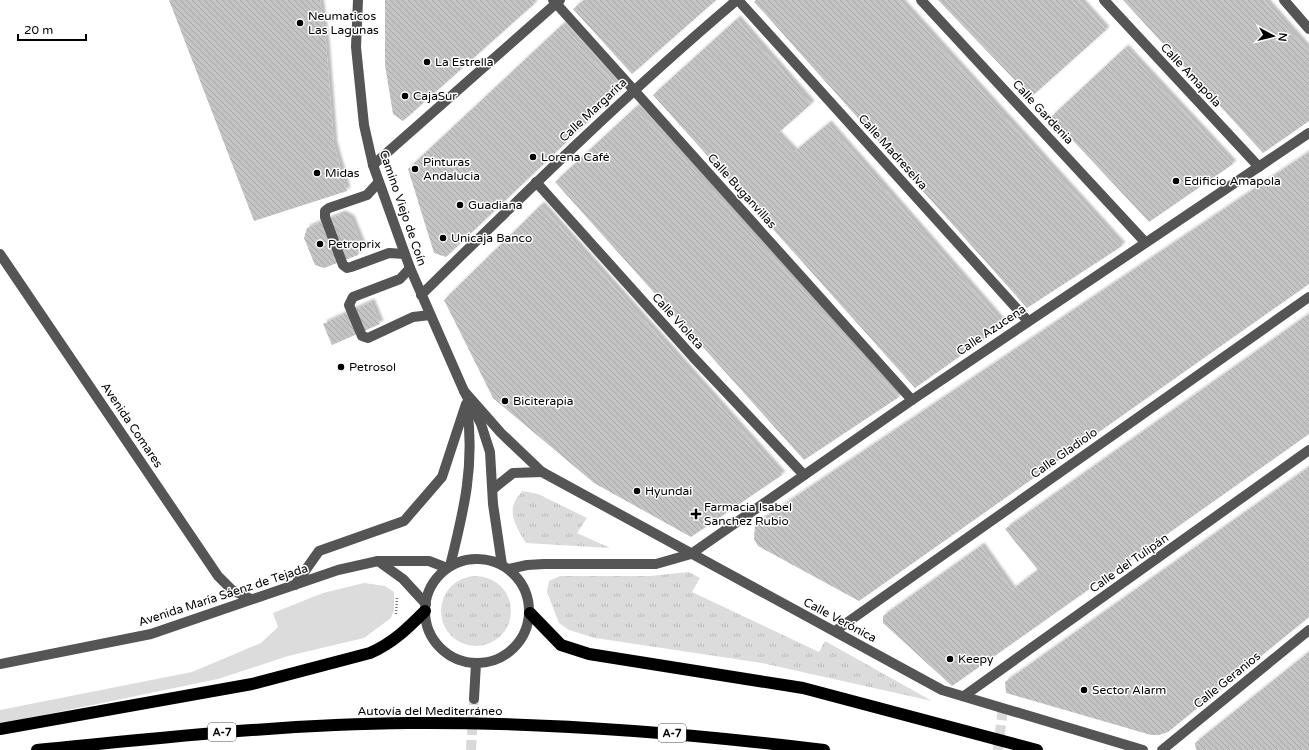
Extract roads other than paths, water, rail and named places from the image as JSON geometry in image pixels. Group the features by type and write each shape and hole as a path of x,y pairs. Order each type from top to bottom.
{"highway":[{"path":"0,729 252,684 370,653 386,646 402,634 426,608"},
{"path":"530,613 561,645 589,654 803,688 1037,750"},
{"name":"Autovía del Mediterráneo","path":"37,750 255,729 408,723 519,725 662,732 824,750"}],"street":[{"name":"Camino Viejo de Coín","path":"358,0 356,47 364,125 373,165 404,254 421,295 464,391 481,424 490,452 493,504 506,567"},
{"name":"Calle Margarita","path":"421,295 536,182 633,90 738,0"},
{"name":"Calle Madreselva","path":"738,0 1028,321"},
{"name":"Calle Gardenia","path":"921,0 1145,242"},
{"name":"Calle Amapola","path":"1104,0 1259,167"},
{"path":"1284,0 1309,29"},
{"path":"373,165 557,1"},
{"name":"Calle Buganvillas","path":"557,1 633,90 912,400"},
{"name":"Calle Azucena","path":"506,567 544,564 656,564 691,554 912,400 1309,133"},
{"name":"Calle Violeta","path":"536,182 693,357 804,475"},
{"path":"378,183 367,195 329,208 325,211 325,217 343,265 347,268 351,268 389,253 404,254"},
{"name":"Avenida Comares","path":"0,254 218,576 232,590 251,599"},
{"path":"410,268 400,279 353,297 350,301 349,305 362,336 368,338 413,317 430,315"},
{"name":"Calle Gladiolo","path":"835,631 1309,297"},
{"name":"Camino Viejo de Coín","path":"449,567 462,516 471,458 470,429 464,391"},
{"name":"Calle Verónica","path":"464,391 501,433 542,472 942,690 1143,750"},
{"path":"296,584 319,551 404,521 442,477 466,404"},
{"name":"Calle del Tulipán","path":"964,696 1309,450"},
{"path":"493,489 513,473 542,472"},
{"path":"471,559 487,560 506,567 520,581 528,596 530,613 527,628 521,638 507,654 493,661 476,663 460,661 442,649 435,641 428,627 426,608 429,591 437,578 449,567 471,559"},
{"path":"378,561 403,579 426,608"},
{"name":"Avenida María Sáenz de Tejada","path":"1,663 151,634 338,570 378,561 429,561 449,567"},
{"name":"Calle Geranios","path":"1162,750 1309,630"},
{"path":"474,699 476,663"}],"tunnel":[{"path":"471,750 474,699"},
{"path":"998,750 1003,708"}],"place":[{"name":"Neumaticos Las Lagunas","path":"300,23"},
{"name":"La Estrella","path":"427,62"},
{"name":"CajaSur","path":"405,96"},
{"name":"Lorena Café","path":"533,157"},
{"name":"Pinturas Andalucia","path":"415,169"},
{"name":"Midas","path":"317,173"},
{"name":"Edificio Amapola","path":"1176,181"},
{"name":"Guadiana","path":"460,205"},
{"name":"Unicaja Banco","path":"443,238"},
{"name":"Petroprix","path":"320,244"},
{"name":"Petrosol","path":"341,367"},
{"name":"Biciterapia","path":"505,401"},
{"name":"Hyundai","path":"637,491"},
{"name":"Farmacia Isabel Sanchez Rubio","path":"696,514"},
{"name":"Keepy","path":"950,659"},
{"name":"Sector Alarm","path":"1084,690"}]}
